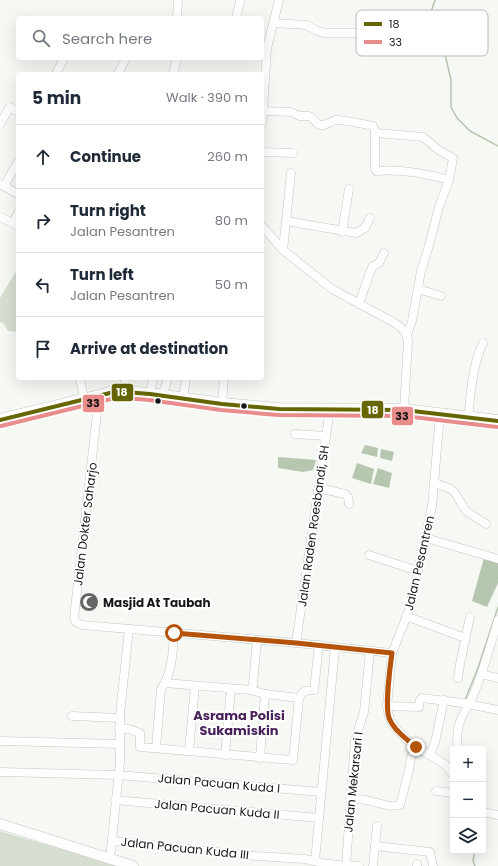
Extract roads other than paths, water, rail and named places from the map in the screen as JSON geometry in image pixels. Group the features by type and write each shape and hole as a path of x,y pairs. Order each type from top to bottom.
{"highway":[{"path":"0,420 110,393 125,392 222,404 279,409 404,410 498,421"}],"main road":[{"path":"0,824 133,866"}],"street":[{"path":"177,16 178,0"},
{"path":"264,72 265,48 274,23 279,0"},
{"path":"236,16 240,1"},
{"path":"274,23 307,25 324,33 356,33"},
{"path":"57,72 63,60"},
{"path":"119,72 125,60"},
{"path":"174,72 176,60"},
{"path":"0,124 10,107 16,111"},
{"path":"264,111 291,112 296,115 309,116 318,124 322,125 335,120 369,125 374,127 375,132 376,171 413,171 449,180"},
{"path":"375,132 424,138 440,151 452,158 449,180 439,207 421,271 412,321 407,335 404,410"},
{"path":"264,152 293,153"},
{"path":"16,165 2,185 16,193"},
{"path":"283,250 291,172"},
{"path":"342,232 349,189"},
{"path":"0,217 16,224"},
{"path":"286,221 342,232 356,233 362,231 370,218"},
{"path":"264,228 283,250 332,289 396,324 407,335"},
{"path":"359,304 370,272 373,266 379,263 384,253"},
{"path":"418,289 441,296"},
{"path":"468,418 473,379 478,356 483,343"},
{"path":"80,380 84,399"},
{"path":"125,380 125,392"},
{"path":"154,380 156,395"},
{"path":"156,395 167,380"},
{"path":"183,399 186,380"},
{"path":"222,404 224,380"},
{"name":"Jalan Dokter Saharjo","path":"99,396 74,618 76,622 129,629 319,645 335,648 392,653"},
{"name":"Jalan Raden Roesbandi, SH","path":"296,643 330,409"},
{"name":"Jalan Pesantren","path":"440,414 432,506 410,608 392,653 387,706 389,717 395,727 406,739 416,747 446,765 450,770"},
{"path":"296,434 326,436"},
{"path":"435,483 450,489 455,493 466,511 486,524"},
{"path":"319,488 345,494 348,497 349,504"},
{"path":"426,538 498,559"},
{"path":"369,555 418,571"},
{"path":"406,616 465,638"},
{"path":"458,678 470,617"},
{"path":"458,746 457,729 466,703 481,674 498,620"},
{"path":"110,859 120,762 119,728 129,629"},
{"path":"156,748 161,689 165,683 169,671 174,633"},
{"path":"251,690 253,684 257,640"},
{"path":"119,728 140,733 140,747 293,760 299,698 304,692 314,690 319,645"},
{"path":"315,861 335,648"},
{"name":"Jalan Mekarsari I","path":"346,866 355,740 364,712 370,651"},
{"path":"481,674 498,678"},
{"path":"165,683 251,690 265,694 299,698"},
{"path":"189,751 195,686"},
{"path":"225,755 231,689"},
{"path":"260,758 265,694"},
{"path":"387,706 420,707 420,700 422,698 466,703 498,710"},
{"path":"430,755 435,742 444,700"},
{"path":"72,716 120,718"},
{"path":"0,741 119,744"},
{"path":"350,798 366,800 389,806 400,805 411,757 416,747"},
{"name":"Jalan Pacuan Kuda I","path":"0,772 118,775 321,792"},
{"path":"436,791 450,793"},
{"name":"Jalan Pacuan Kuda II","path":"116,800 319,818"},
{"path":"486,813 498,815"},
{"path":"373,866 377,826"},
{"name":"Jalan Pacuan Kuda III","path":"112,841 248,855 304,863 315,861 346,866 359,866"},
{"path":"375,846 430,852 433,866"}],"waterway":[{"path":"432,10 435,0"},
{"path":"445,56 451,80 451,107 457,118 470,131 498,146"},
{"path":"465,700 478,668 498,607"},
{"path":"474,854 473,861 475,866"}],"place":[{"name":"Masjid At Taubah","path":"89,602"}],"district":[{"name":"Asrama Polisi Sukamiskin","path":"239,722"}]}
